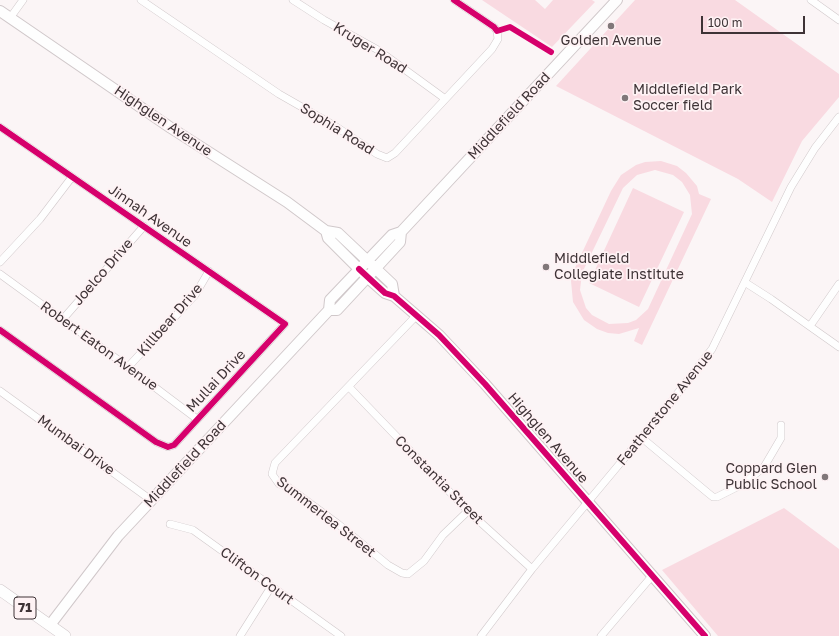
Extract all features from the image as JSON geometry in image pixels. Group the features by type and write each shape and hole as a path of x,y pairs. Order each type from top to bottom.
{"main road":[{"name":"71","path":"0,590 64,636"}],"street":[{"path":"10,18 23,0"},
{"name":"Sophia Road","path":"141,0 279,94 335,126 382,157 387,158 395,153 444,98 492,49 498,37 494,27 454,0"},
{"name":"Kruger Road","path":"293,0 324,20 378,50 444,98"},
{"path":"811,0 822,3 839,20"},
{"name":"Middlefield Road","path":"50,625 118,536 329,310 330,300 392,235 401,232 614,1"},
{"name":"Highglen Avenue","path":"0,11 171,128 287,202 326,231 338,233 392,284 394,296"},
{"name":"Featherstone Avenue","path":"481,636 532,569 642,438 712,349 746,283 791,187 812,153 835,128 839,117"},
{"name":"Jinnah Avenue","path":"0,129 144,226 285,324"},
{"path":"0,262 40,219 72,177"},
{"name":"Joelco Drive","path":"63,319 144,226"},
{"name":"Highglen Avenue","path":"326,231 328,238 359,270 385,293 394,296 439,336 485,384 705,636"},
{"name":"Middlefield Road","path":"329,310 337,310 368,277 400,242 401,232"},
{"name":"Killbear Drive","path":"128,366 195,295 209,271"},
{"name":"Robert Eaton Avenue","path":"0,274 128,366 197,419"},
{"path":"746,283 839,347"},
{"path":"810,326 839,284"},
{"name":"Summerlea Street","path":"416,316 349,388 275,463 272,474 279,484 288,487 338,524 388,565 402,573 408,574 424,561 444,536 468,511"},
{"name":"Mullai Drive","path":"0,330 162,445 168,447 174,445 285,324"},
{"name":"Constantia Street","path":"349,388 468,511 532,569"},
{"name":"Mumbai Drive","path":"0,391 151,500"},
{"path":"642,438 713,497 742,484 764,467 781,438 781,425"},
{"name":"Clifton Court","path":"170,524 193,530 341,636"},
{"path":"601,636 652,576"},
{"path":"240,636 271,587"}],"shaded area":[{"path":"482,0 535,0 545,9 553,0 592,0 595,2 552,47"},
{"path":"635,0 735,0 839,74 839,97 802,141 772,202 738,179 556,86"},
{"path":"661,161 677,166 686,173 697,186 699,194 711,199 642,345 634,341 639,328 619,334 608,333 597,329 584,320 573,302 571,281 573,272 611,191 621,175 636,165 645,162","holes":["655,170 673,175 682,182 690,195 692,214 648,309 636,320 628,323 609,324 592,315 586,308 580,290 582,273 623,188 637,175"]},
{"path":"633,188 684,212 639,307 589,283"},
{"path":"784,508 839,549 839,636 718,636 662,570"}],"cycle path":[{"path":"454,0 494,27 497,31 510,27 551,52"},
{"path":"0,127 285,324 174,445 168,447 156,442 0,330"},
{"path":"359,269 385,293 394,296 439,335 485,384 705,636"}],"place":[{"name":"Golden Avenue","path":"611,26"},
{"name":"Middlefield Park Soccer field","path":"625,98"},
{"name":"Middlefield Collegiate Institute","path":"546,267"},
{"name":"Coppard Glen Public School","path":"825,477"}]}
